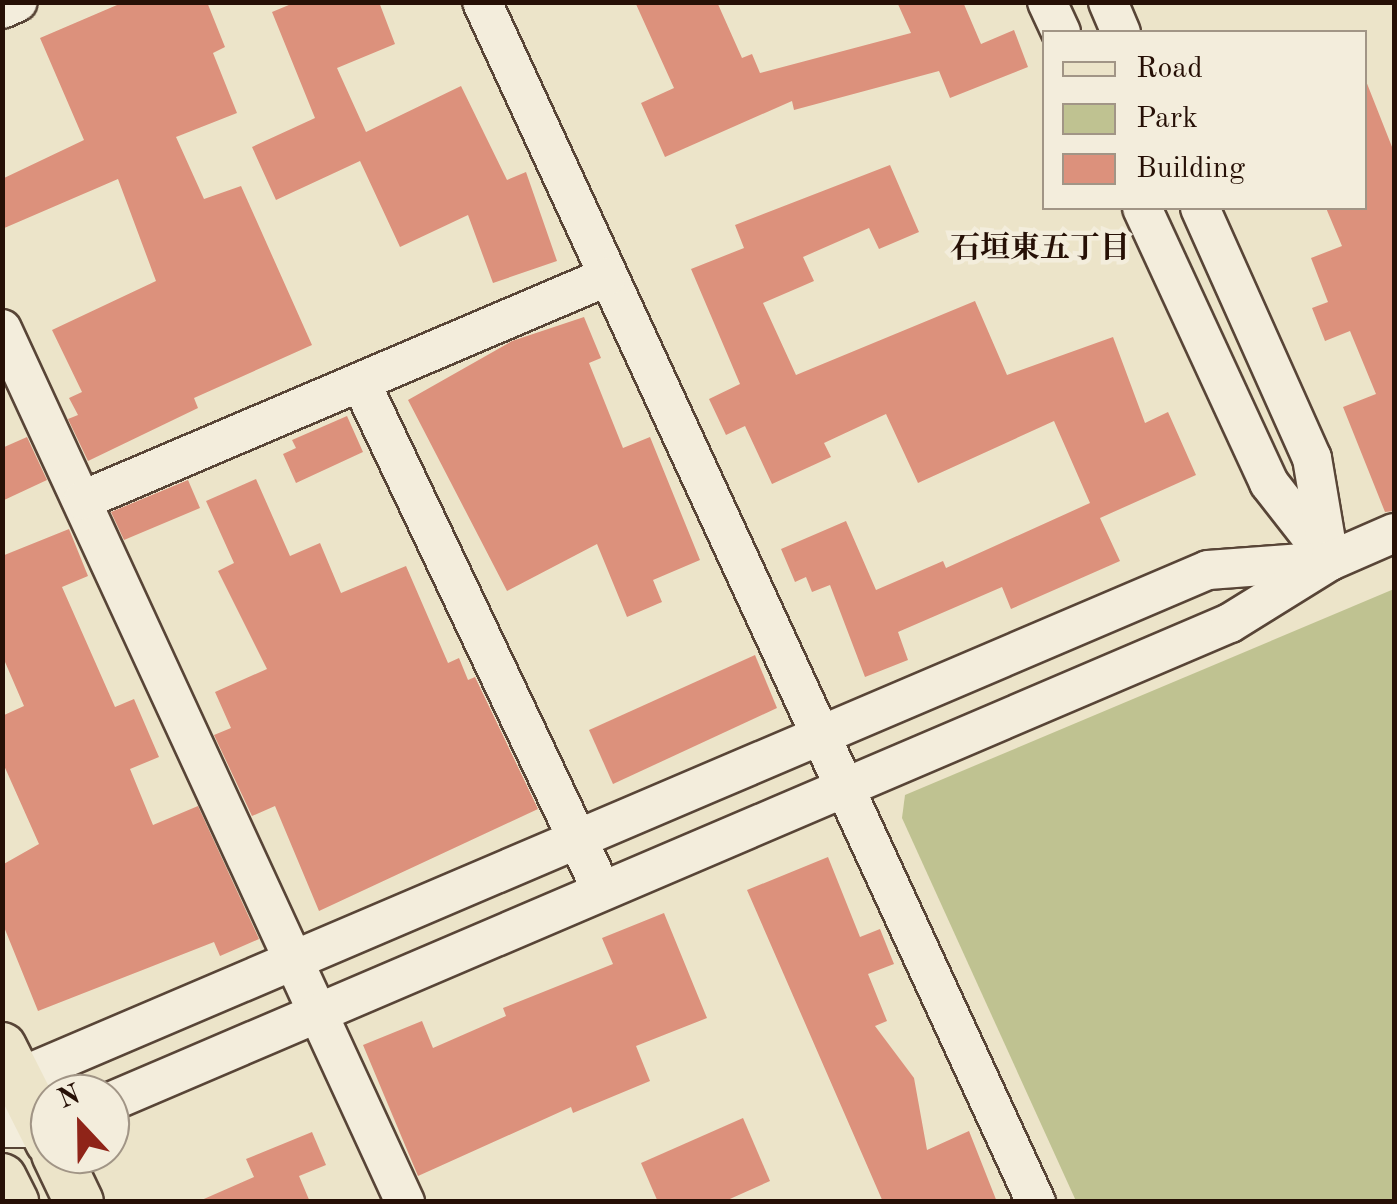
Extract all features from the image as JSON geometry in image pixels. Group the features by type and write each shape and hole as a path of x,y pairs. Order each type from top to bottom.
{"main road":[{"path":"8,1074 30,1117"},
{"path":"63,1174 80,1202"},
{"path":"2,1178 14,1202"}],"street":[{"path":"2,9 18,2"},
{"path":"482,2 1036,1202"},
{"path":"1047,2 1060,30"},
{"path":"1108,2 1120,30"},
{"path":"1143,210 1268,484 1330,561"},
{"path":"1201,210 1312,458 1330,561"},
{"path":"83,500 606,277"},
{"path":"2,329 314,1014 405,1202"},
{"path":"361,383 602,890"},
{"path":"130,1093 1230,622 1330,561 1394,533"},
{"path":"8,1074 291,962 1208,570 1330,561"}],"green space":[{"path":"1394,589 1394,1201 1076,1201 902,818 905,795"}],"building":[{"path":"124,2 207,2 225,47 213,53 237,113 176,137 204,199 241,186 312,345 194,398 198,408 88,461 68,419 78,415 69,398 82,392 52,330 156,281 118,179 2,229 2,179 84,140 40,38"},
{"path":"296,2 379,2 395,44 337,68 366,132 461,86 507,180 526,172 557,261 493,283 468,215 400,247 360,161 276,200 252,147 315,118 272,12"},
{"path":"635,2 717,2 742,58 752,54 760,73 911,33 897,2 963,2 981,44 1014,30 1028,67 950,98 939,71 794,110 792,101 665,157 641,103 674,88"},
{"path":"1367,84 1394,152 1394,511 1385,512 1343,407 1376,394 1350,331 1325,341 1312,308 1328,302 1311,258 1342,246 1327,210 1367,210"},
{"path":"890,165 919,232 879,249 869,228 803,257 814,281 763,303 796,375 975,301 1007,375 1113,337 1145,423 1168,412 1196,475 1100,518 1120,561 1011,609 1002,587 898,632 908,660 865,677 830,585 812,592 806,577 795,582 781,549 846,521 876,590 943,561 946,568 1090,503 1054,421 918,483 886,414 824,443 831,457 772,484 745,426 726,435 709,399 740,384 691,269 744,248 735,225"},
{"path":"584,317 601,358 589,363 623,448 650,437 700,560 653,580 662,602 627,617 597,544 507,591 408,400 512,341"},
{"path":"347,416 363,452 296,483 283,454 296,448 292,440"},
{"path":"27,437 47,480 2,501 2,448"},
{"path":"256,479 290,556 320,543 341,593 406,566 448,663 459,658 468,680 475,677 538,809 319,911 275,806 252,816 214,735 231,728 215,692 267,669 218,571 234,563 206,501"},
{"path":"188,480 200,508 124,540 111,512"},
{"path":"69,529 88,576 62,587 115,707 134,699 159,757 130,769 153,825 198,806 259,939 220,956 214,942 38,1011 2,922 2,865 39,844 2,761 2,716 24,706 2,655 2,556"},
{"path":"755,655 777,708 613,784 589,730"},
{"path":"828,857 860,937 880,929 894,964 868,974 887,1021 875,1026 914,1078 927,1150 969,1131 997,1202 883,1202 747,890"},
{"path":"664,913 707,1018 636,1046 650,1081 573,1113 571,1107 418,1176 363,1045 422,1021 433,1048 506,1016 503,1008 613,964 602,938"},
{"path":"743,1118 770,1181 723,1202 658,1202 641,1163"},
{"path":"312,1132 326,1165 299,1176 310,1202 197,1202 254,1177 246,1159"}],"district":[{"name":"石垣東五丁目","path":"1040,249"}]}
